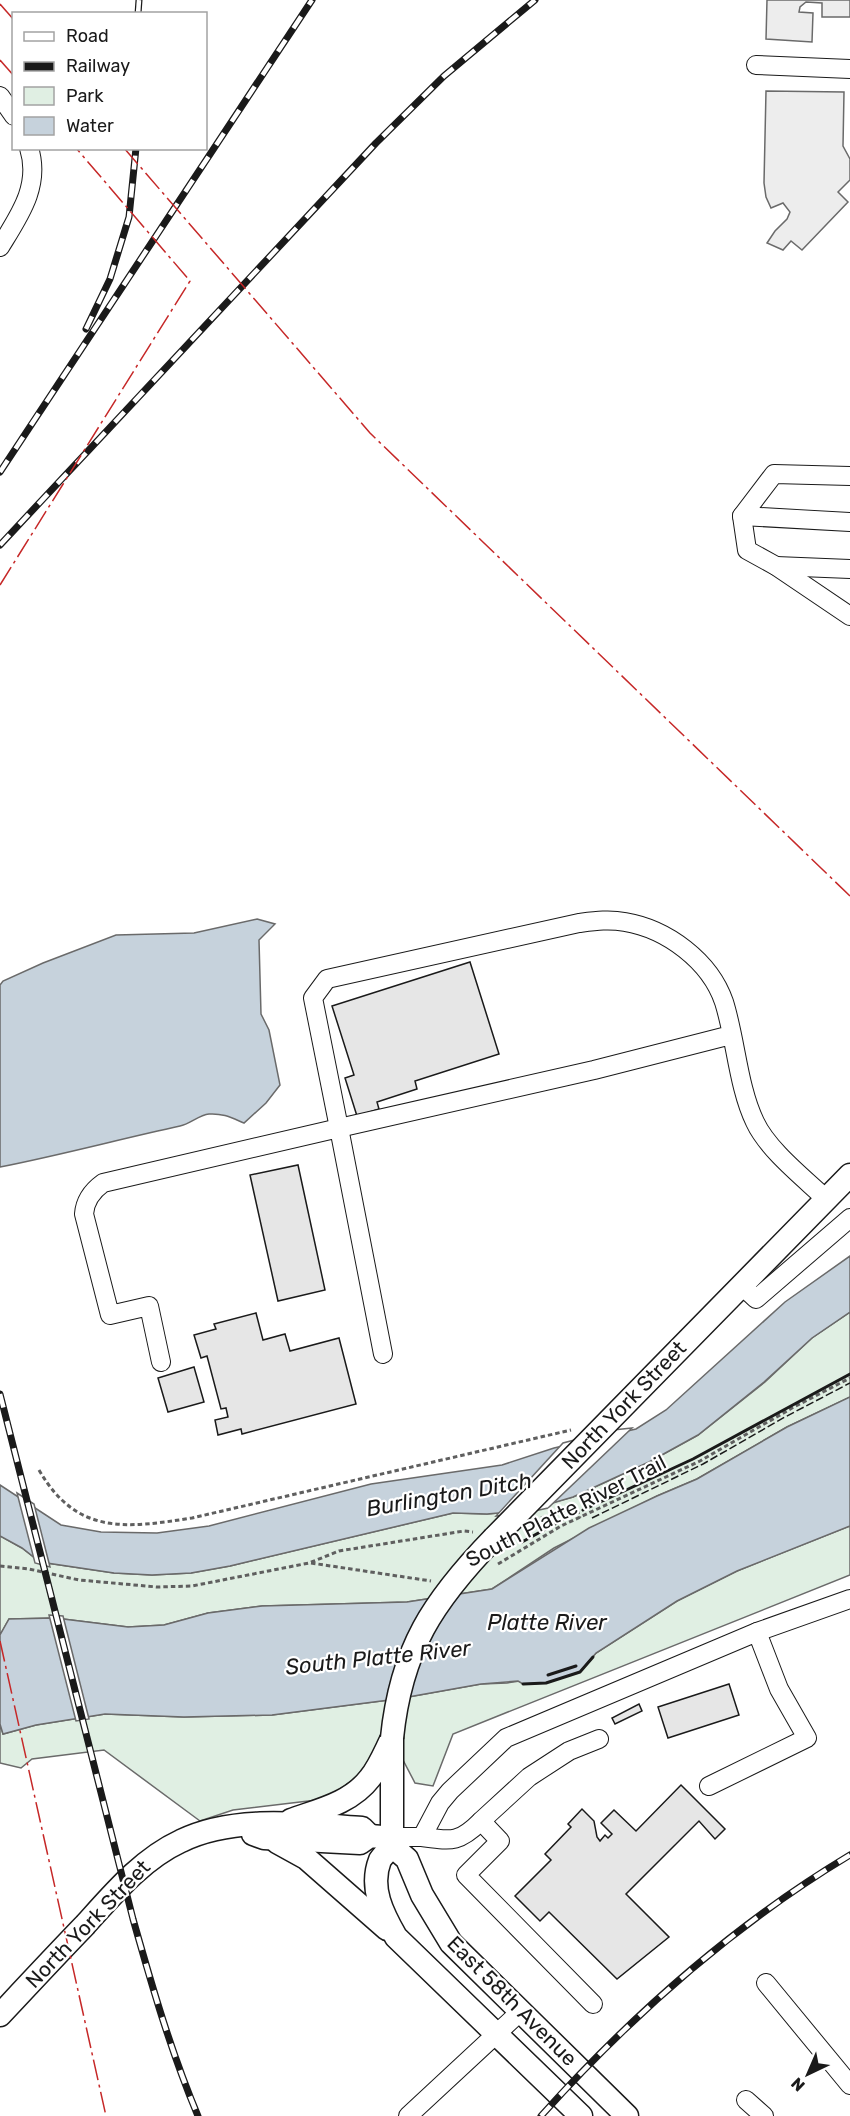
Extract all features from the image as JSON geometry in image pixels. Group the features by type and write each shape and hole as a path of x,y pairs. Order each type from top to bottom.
{"main road":[{"name":"North York Street","path":"385,1840 392,1738 400,1686 410,1656 424,1626 451,1584 486,1535 528,1515 597,1432 850,1175"},
{"path":"283,1823 340,1802 356,1792 371,1777 392,1738"},
{"name":"North York Street","path":"0,2015 120,1887 153,1857 182,1840 232,1826 283,1823 362,1828 385,1840"},
{"name":"North York Street","path":"216,1830 248,1833 264,1838 360,1844 385,1840"},
{"path":"264,1838 306,1858 396,1937"},
{"name":"East 58th Avenue","path":"582,2116 396,1937 379,1902 376,1888 385,1840 407,1859 422,1895 451,1943 627,2116"}],"lane":[{"path":"756,65 850,69"},
{"path":"0,96 12,113"},
{"path":"0,247 25,208 34,164 30,150"},
{"path":"850,477 774,474 742,516 747,550 776,566 850,615"},
{"path":"742,516 850,522"},
{"path":"776,566 850,568"},
{"path":"383,1354 313,998 327,979 579,923 602,920 646,927 667,936 699,963 713,981 723,1002 755,1124 780,1155 826,1199"},
{"path":"161,1362 147,1299 110,1315 84,1214 84,1206 94,1189 103,1184 594,1070 731,1035"},
{"path":"741,1285 756,1299 850,1218"},
{"path":"422,1837 440,1803 450,1791 506,1738 757,1632 850,1599"},
{"path":"709,1786 807,1738 779,1689 757,1632"},
{"path":"385,1840 422,1837 452,1841 464,1837 529,1777 569,1751 599,1739"},
{"path":"481,1821 500,1841 466,1875 593,2004"},
{"path":"766,1983 850,2085"},
{"path":"408,2116 520,2013"},
{"path":"746,2100 764,2116"}],"path":[{"name":"South Platte River Trail","path":"491,1568 561,1526 699,1461 850,1378"},
{"path":"39,1470 50,1489 66,1506 92,1521 141,1526 192,1518 580,1428 592,1428 597,1432"},
{"path":"528,1515 573,1508 578,1512 580,1518"},
{"path":"0,1566 29,1569 79,1580 157,1587 192,1586 309,1563 339,1551 464,1531 486,1535"},
{"path":"309,1563 438,1581"}],"green space":[{"path":"850,1312 850,1397 787,1427 697,1479 657,1496 554,1548 492,1589 407,1602 262,1606 208,1613 164,1625 128,1627 55,1618 9,1619 0,1635 0,1536 22,1548 40,1562 114,1573 152,1575 191,1573 230,1566 453,1513 487,1514 521,1511 573,1497 649,1462 698,1435 765,1382 812,1338"},
{"path":"850,1526 850,1575 453,1734 433,1786 415,1783 392,1739 362,1774 325,1799 233,1810 200,1821 104,1750 32,1759 21,1768 0,1763 0,1724 3,1734 36,1725 105,1714 184,1717 272,1715 397,1699 481,1684 507,1683 580,1672 596,1653 677,1601 737,1571"}],"shaded area":[{"path":"767,0 850,0 850,17 822,17 822,3 806,2 800,7 799,12 813,13 812,42 766,39"},
{"path":"766,91 844,92 843,146 850,159 850,180 838,192 848,202 802,250 791,241 783,250 767,243 790,212 783,203 771,208 766,197 764,183"}],"water":[{"path":"257,919 275,924 259,940 261,1014 269,1030 280,1085 266,1103 244,1123 223,1115 209,1114 180,1126 0,1167 0,985 3,981 116,935 194,933"},
{"name":"Burlington Ditch","path":"850,1256 850,1312 812,1338 764,1382 698,1435 649,1462 573,1497 521,1511 487,1514 453,1513 230,1566 191,1573 152,1575 114,1573 40,1562 22,1548 0,1536 0,1485 61,1525 101,1532 157,1533 209,1526 371,1484 502,1465 554,1448 636,1429 666,1410 785,1302"},
{"name":"Platte River","path":"850,1397 850,1526 737,1571 677,1601 596,1653 580,1672 546,1683 523,1684 518,1681 481,1684 397,1699 272,1715 184,1717 105,1714 36,1725 3,1734 0,1724 0,1635 9,1619 55,1618 128,1627 164,1625 208,1613 262,1606 407,1602 492,1589 589,1528 697,1479 787,1427"}],"pier":[{"path":"632,1428 548,1508 521,1514 496,1516 563,1443 613,1430"},
{"path":"17,1493 34,1504 50,1567 35,1563"},
{"path":"49,1615 63,1616 89,1719 76,1721"}],"building":[{"path":"470,962 499,1054 415,1081 417,1089 377,1102 379,1109 357,1116 345,1078 354,1075 332,1006"},
{"path":"298,1165 325,1290 278,1301 250,1175"},
{"path":"256,1313 263,1340 285,1334 290,1351 339,1338 356,1404 242,1434 241,1429 218,1435 215,1420 228,1417 226,1408 221,1409 207,1356 201,1358 194,1335 216,1329 214,1324"},
{"path":"194,1367 204,1402 168,1412 158,1378"},
{"path":"729,1684 739,1715 668,1738 658,1707"},
{"path":"639,1704 642,1711 615,1724 612,1718"},
{"path":"681,1785 725,1829 715,1839 699,1821 626,1894 669,1937 617,1979 549,1912 540,1921 515,1896 551,1860 545,1854 571,1827 568,1824 582,1809 594,1821 600,1841 605,1835 608,1838 612,1834 601,1823 614,1810 636,1831"}],"railway":[{"path":"138,12 139,0"},
{"path":"0,472 312,0"},
{"path":"0,545 376,143 444,76 535,0"},
{"path":"86,329 110,279 129,217 136,150"},
{"path":"0,1394 133,1919 171,2043 198,2116"},
{"path":"541,2116 611,2043 686,1974 766,1911 850,1855"}],"fence":[{"path":"592,1518 703,1464 850,1383"}],"wall":[{"path":"583,1510 693,1459 850,1374"},
{"path":"522,1542 573,1514"},
{"path":"523,1684 546,1683 580,1672 593,1657"},
{"path":"548,1675 576,1666"}],"power":[{"path":"0,4 12,18"},
{"path":"0,60 12,74"},
{"path":"0,585 190,281 78,150"},
{"path":"126,150 370,433 850,896"},
{"path":"0,1641 106,2116"}],"water label":[{"name":"South Platte River","path":"378,1657"}]}
